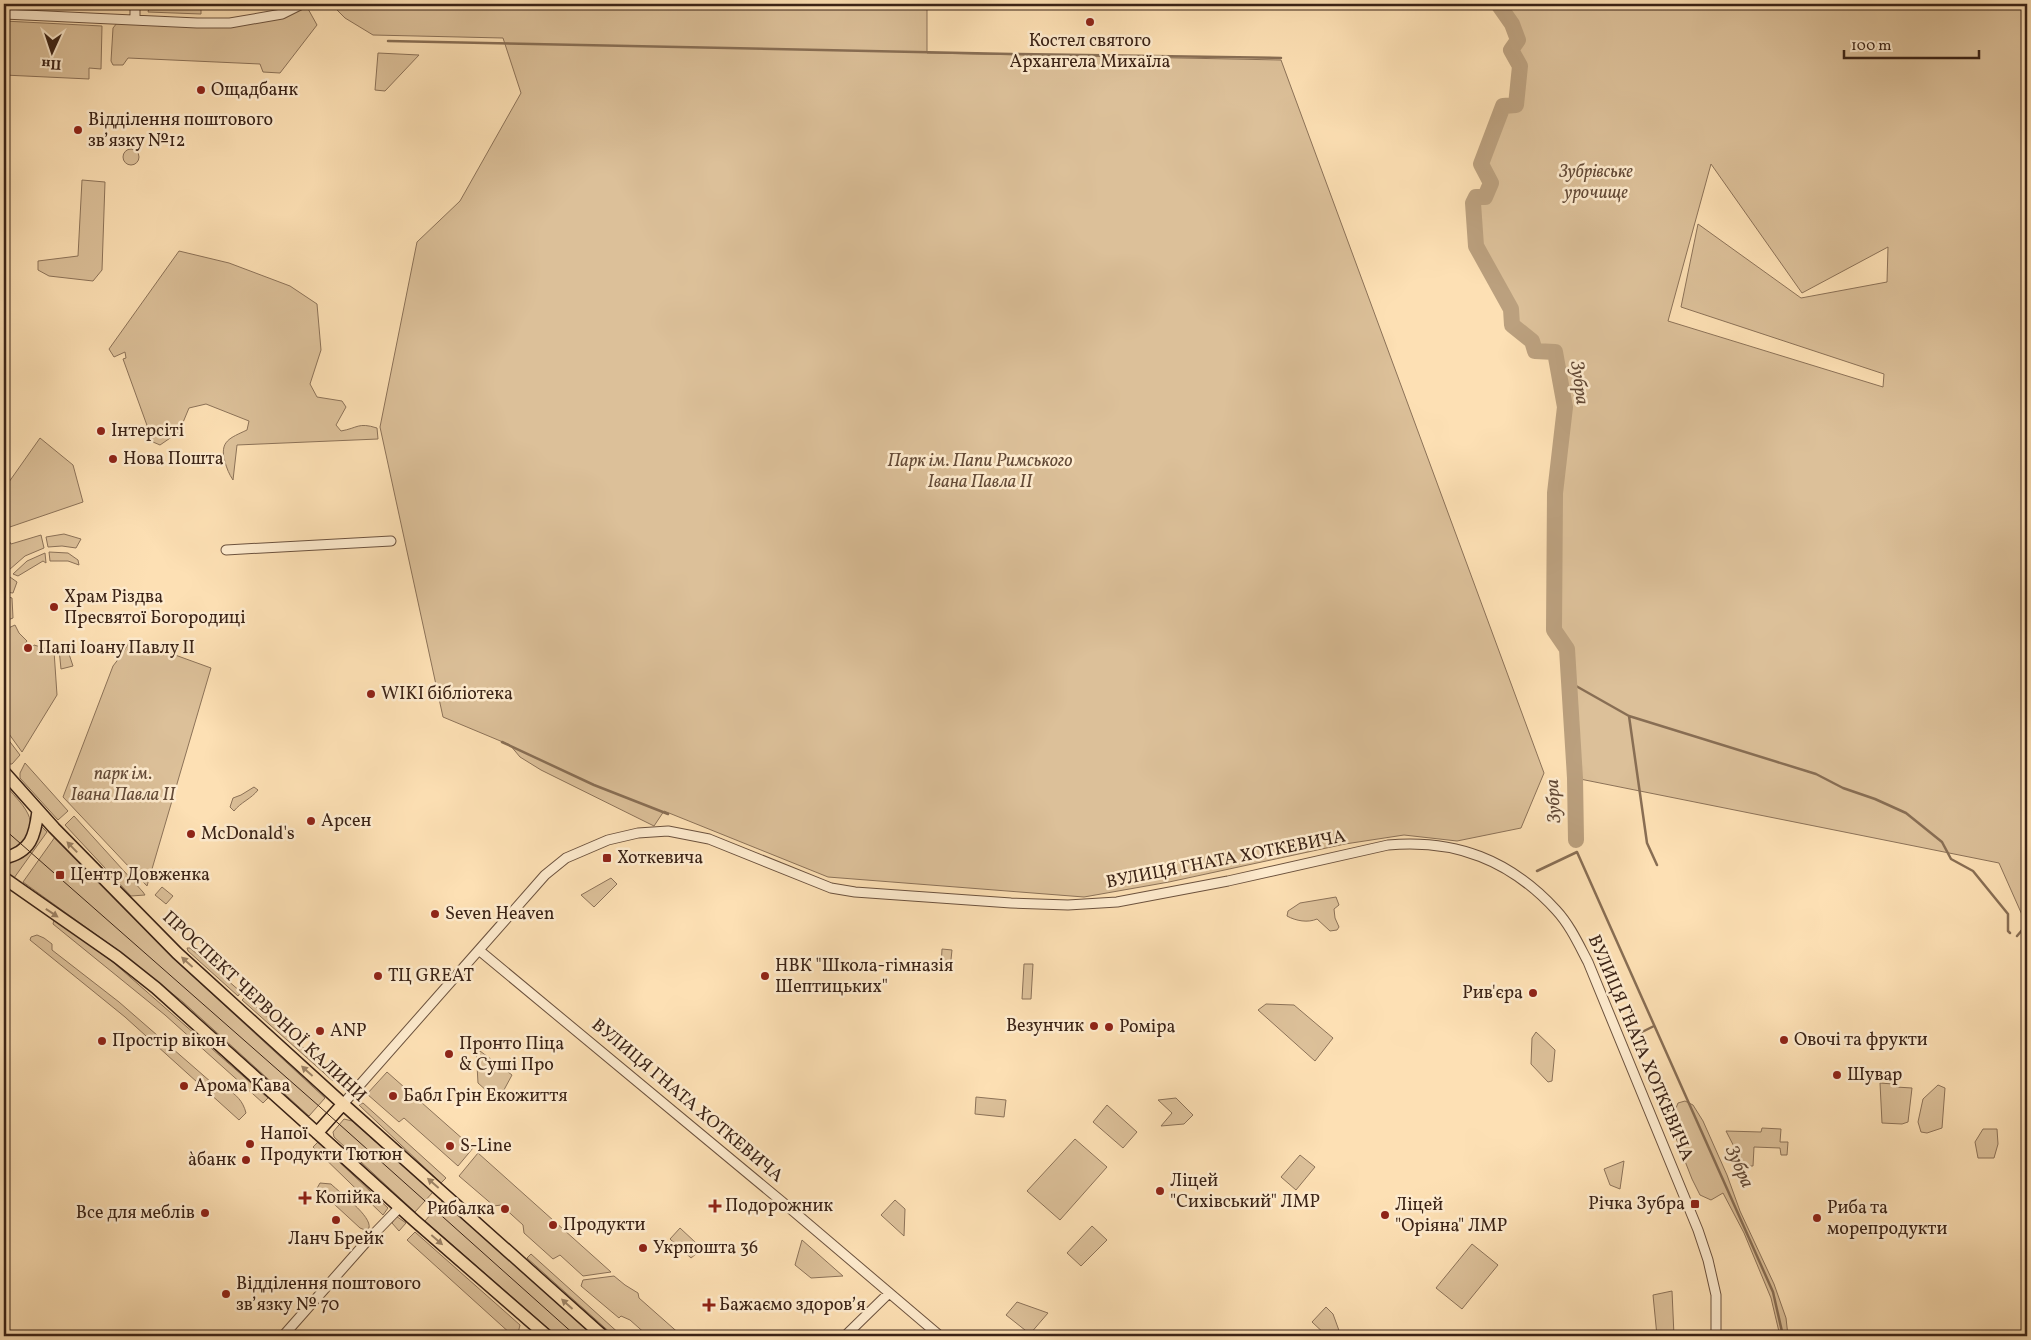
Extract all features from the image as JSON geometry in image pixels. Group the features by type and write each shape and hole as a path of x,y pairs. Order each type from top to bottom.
{"main road":[{"name":"ПРОСПЕКТ ЧЕРВОНОЇ КАЛИНИ","path":"4,772 38,811 177,952 343,1104 603,1336"},
{"path":"4,858 22,851 32,839 38,811"},
{"path":"4,878 117,957 148,982 547,1336"},
{"name":"ВУЛИЦЯ ГНАТА ХОТКЕВИЧА","path":"318,1133 343,1104"}],"street":[{"path":"135,4 135,20"},
{"path":"4,14 197,24 230,23 282,14 302,4"},
{"path":"226,550 391,542"},
{"name":"ВУЛИЦЯ ГНАТА ХОТКЕВИЧА","path":"343,1104 545,875 566,858 608,840 638,833 668,830 709,839 831,888 937,898 1048,905 1126,901 1228,881 1388,845 1410,843 1432,845 1481,855 1521,878 1557,911 1573,935 1588,962 1698,1230 1708,1260 1716,1295 1716,1336"},
{"name":"ВУЛИЦЯ ГНАТА ХОТКЕВИЧА","path":"480,950 940,1336"},
{"path":"283,1336 367,1241 400,1207"},
{"path":"845,1336 889,1292"}],"green space":[{"path":"73,4 120,4 113,8 73,7"},
{"path":"150,4 201,4 201,14 148,12"},
{"name":"Парк ім. Папи Римського Івана Павла ІІ","path":"331,4 927,4 927,53 1281,60 1544,773 1521,828 1457,841 1404,835 1345,844 1169,882 1084,897 828,877 664,811 654,826 541,770 520,757 510,745 443,717 380,427 417,242 460,201 521,93 503,38 373,35 345,18"},
{"name":"Зубрівське урочище","path":"1498,4 2027,4 2027,926 1999,863 1575,778 1567,649 1554,630 1555,493 1565,407 1555,353 1535,351 1532,341 1512,325 1511,309 1476,246 1473,203 1476,197 1485,197 1491,183 1481,164 1503,106 1516,105 1520,66 1511,50 1518,40 1512,24","holes":["1711,164 1802,293 1888,247 1887,282 1801,298 1698,224 1681,307 1884,374 1883,387 1668,321"]},
{"path":"307,7 317,25 280,73 263,72 260,64 128,58 123,65 113,65 111,61 113,28 117,23 190,27 237,25 283,16"},
{"path":"4,21 102,26 101,69 89,68 89,79 4,75"},
{"path":"378,53 419,55 385,91 375,90"},
{"path":"128,149 134,149 139,154 137,163 128,165 123,160 123,154"},
{"path":"82,180 105,182 102,270 93,281 49,276 38,270 38,261 78,256"},
{"path":"179,251 229,263 290,286 317,304 321,350 310,384 317,397 342,401 346,407 336,425 341,431 371,426 377,428 378,439 237,445 233,480 226,465 225,445 231,438 247,430 249,421 206,404 189,408 179,432 160,445 153,442 123,359 126,358 125,352 114,357 109,349"},
{"path":"40,438 73,465 83,502 4,529 4,489"},
{"path":"64,534 81,539 76,548 48,547 46,537"},
{"path":"41,535 44,548 25,556 9,570 4,567 4,540 8,539 11,544"},
{"path":"49,552 68,553 78,560 79,565 68,561 50,561"},
{"path":"45,553 46,563 43,561 18,576 13,574 27,561"},
{"path":"10,577 17,582 13,593 5,592"},
{"path":"5,596 12,598 13,618 8,620 4,608"},
{"path":"15,625 19,633 27,641 24,645 30,649 34,645 54,651 57,695 22,752 4,727 4,630"},
{"name":"парк ім. Івана Павла II","path":"131,639 211,668 147,886 63,797 113,666"},
{"path":"67,648 73,666 61,669 59,649"},
{"path":"4,734 20,755 12,764 9,764 4,757"},
{"path":"25,763 68,811 58,820 20,778 20,773"},
{"path":"4,783 28,814 30,827 25,838 20,843 4,853"},
{"path":"254,787 258,790 234,811 230,807 233,798"},
{"path":"74,816 145,895 131,896 65,825"},
{"path":"42,827 47,832 14,878 4,870 4,863 37,840"},
{"path":"55,837 172,957 325,1098 309,1116 183,1002 119,951 23,882"},
{"path":"611,878 617,884 594,907 581,895"},
{"path":"162,887 173,896 166,904 155,895"},
{"path":"1336,897 1339,905 1334,909 1339,927 1337,930 1330,931 1317,919 1302,921 1287,916 1288,911 1300,903"},
{"path":"54,920 57,920 114,963 268,1098 263,1103 165,1015 53,924"},
{"path":"37,935 52,944 52,950 119,1002 219,1089 225,1088 236,1095 246,1113 239,1120 125,1017 30,940 31,937"},
{"path":"187,948 190,948 241,992 238,996 188,951"},
{"path":"942,949 952,950 950,969 941,968"},
{"path":"1024,964 1033,964 1031,999 1022,999"},
{"path":"245,997 337,1077 333,1081 242,1000"},
{"path":"1266,1004 1294,1005 1333,1038 1315,1061 1258,1010"},
{"path":"1536,1032 1555,1050 1552,1081 1548,1082 1531,1064 1532,1038"},
{"path":"476,1048 512,1075 498,1101 478,1083"},
{"path":"387,1072 473,1148 458,1166 404,1118 399,1122 367,1094"},
{"path":"1880,1083 1912,1088 1908,1122 1902,1124 1882,1123"},
{"path":"1938,1085 1945,1088 1942,1128 1927,1133 1921,1132 1918,1122 1923,1099"},
{"path":"976,1097 1006,1100 1004,1117 975,1114"},
{"path":"1176,1098 1193,1115 1184,1124 1161,1126 1172,1113 1158,1100"},
{"path":"1685,1101 1693,1105 1703,1121 1727,1175 1740,1211 1774,1284 1786,1318 1788,1336 1780,1336 1771,1298 1744,1233 1723,1193 1711,1200 1700,1195 1692,1179 1670,1123 1678,1103"},
{"path":"363,1103 446,1178 441,1183 359,1105"},
{"path":"1107,1105 1137,1132 1123,1148 1093,1122"},
{"path":"344,1119 352,1121 433,1192 415,1212 334,1137 333,1132"},
{"path":"1762,1128 1781,1129 1780,1142 1788,1142 1787,1155 1781,1155 1780,1148 1754,1147 1753,1166 1744,1166 1726,1131 1761,1132"},
{"path":"1983,1129 1997,1129 1998,1144 1994,1158 1978,1158 1975,1142"},
{"path":"1075,1139 1107,1167 1060,1220 1027,1191"},
{"path":"318,1142 388,1208 383,1215 313,1147"},
{"path":"478,1153 611,1272 583,1276 560,1255 553,1259 524,1233 523,1225 501,1205 494,1206 459,1176"},
{"path":"1300,1155 1315,1167 1296,1190 1281,1177"},
{"path":"1624,1161 1620,1189 1610,1185 1604,1169"},
{"path":"320,1183 331,1184 361,1211 369,1223 369,1228 365,1230 360,1228 321,1192 319,1194 316,1190"},
{"path":"443,1200 594,1336 557,1336 425,1221"},
{"path":"895,1200 905,1209 904,1236 881,1215"},
{"path":"396,1216 406,1223 399,1231 392,1223"},
{"path":"1092,1226 1107,1240 1081,1266 1067,1253"},
{"path":"680,1228 695,1242 696,1254 691,1258 670,1239"},
{"path":"415,1232 520,1325 518,1333 512,1335 407,1240"},
{"path":"802,1240 843,1276 811,1278 795,1265"},
{"path":"1472,1244 1498,1265 1462,1309 1436,1288"},
{"path":"531,1254 622,1336 614,1336 527,1258"},
{"path":"614,1276 638,1293 639,1298 682,1336 648,1336 630,1320 621,1316 619,1318 581,1286 583,1280"},
{"path":"1672,1291 1674,1336 1657,1336 1653,1295"},
{"path":"1017,1302 1048,1313 1030,1334 1006,1315"},
{"path":"1326,1307 1333,1314 1341,1336 1327,1336 1312,1322"}],"waterway":[{"name":"Зубра","path":"1498,4 1512,24 1518,40 1511,50 1520,66 1516,105 1503,106 1481,164 1491,183 1485,197 1476,197 1473,203 1476,246 1511,309 1512,325 1532,341 1535,351 1555,352 1565,407 1555,493 1554,630 1567,649 1575,778 1576,840"},
{"path":"388,41 1012,54"},
{"path":"1018,54 1281,58"},
{"path":"1569,682 1629,716 1816,774 1843,788 1875,799 1906,813 1942,842 1951,859 1973,871 2008,914 2008,931 2010,933"},
{"path":"1629,716 1647,843 1657,865"},
{"path":"502,742 594,785 668,814"},
{"name":"Зубра","path":"1537,871 1577,852 1773,1292 1783,1336"},
{"path":"2017,936 2023,929 2027,930"},
{"path":"1634,1036 1654,1026"}],"tram line":[{"path":"4,829 320,1107 576,1336"}],"place":[{"name":"Костел святого Архангела Михаїла","path":"1090,22"},
{"name":"Ощадбанк","path":"201,90"},
{"name":"Відділення поштового зв’язку №12","path":"78,130"},
{"name":"Інтерсіті","path":"101,431"},
{"name":"Нова Пошта","path":"113,459"},
{"name":"Храм Різдва Пресвятої Богородиці","path":"54,607"},
{"name":"Папі Іоану Павлу II","path":"28,648"},
{"name":"WIKI бібліотека","path":"371,694"},
{"name":"Арсен","path":"311,821"},
{"name":"McDonald's","path":"191,834"},
{"name":"Хоткевича","path":"607,858"},
{"name":"Центр Довженка","path":"60,875"},
{"name":"Seven Heaven","path":"435,914"},
{"name":"ТЦ GREAT","path":"378,976"},
{"name":"НВК \"Школа-гімназія Шептицьких\"","path":"765,976"},
{"name":"Рив'єра","path":"1533,993"},
{"name":"Везунчик","path":"1094,1026"},
{"name":"Роміра","path":"1109,1027"},
{"name":"ANP","path":"320,1031"},
{"name":"Овочі та фрукти","path":"1784,1040"},
{"name":"Простір вікон","path":"102,1041"},
{"name":"Пронто Піца & Суші Про","path":"449,1054"},
{"name":"Шувар","path":"1837,1075"},
{"name":"Арома Кава","path":"184,1086"},
{"name":"Бабл Грін Eкожиття","path":"393,1096"},
{"name":"Напої Продукти Тютюн","path":"250,1144"},
{"name":"S-Line","path":"450,1146"},
{"name":"а̀банк","path":"246,1160"},
{"name":"Ліцей \"Сихівський\" ЛМР","path":"1160,1191"},
{"name":"Копійка","path":"305,1198"},
{"name":"Річка Зубра","path":"1695,1204"},
{"name":"Подорожник","path":"715,1206"},
{"name":"Рибалка","path":"505,1209"},
{"name":"Все для меблів","path":"205,1213"},
{"name":"Ліцей \"Оріяна\" ЛМР","path":"1385,1215"},
{"name":"Риба та морепродукти","path":"1817,1218"},
{"name":"Ланч Брейк","path":"336,1220"},
{"name":"Продукти","path":"553,1225"},
{"name":"Укрпошта 36","path":"643,1248"},
{"name":"Відділення поштового зв’язку № 70","path":"226,1294"},
{"name":"Бажаємо здоровʼя","path":"709,1305"}]}
